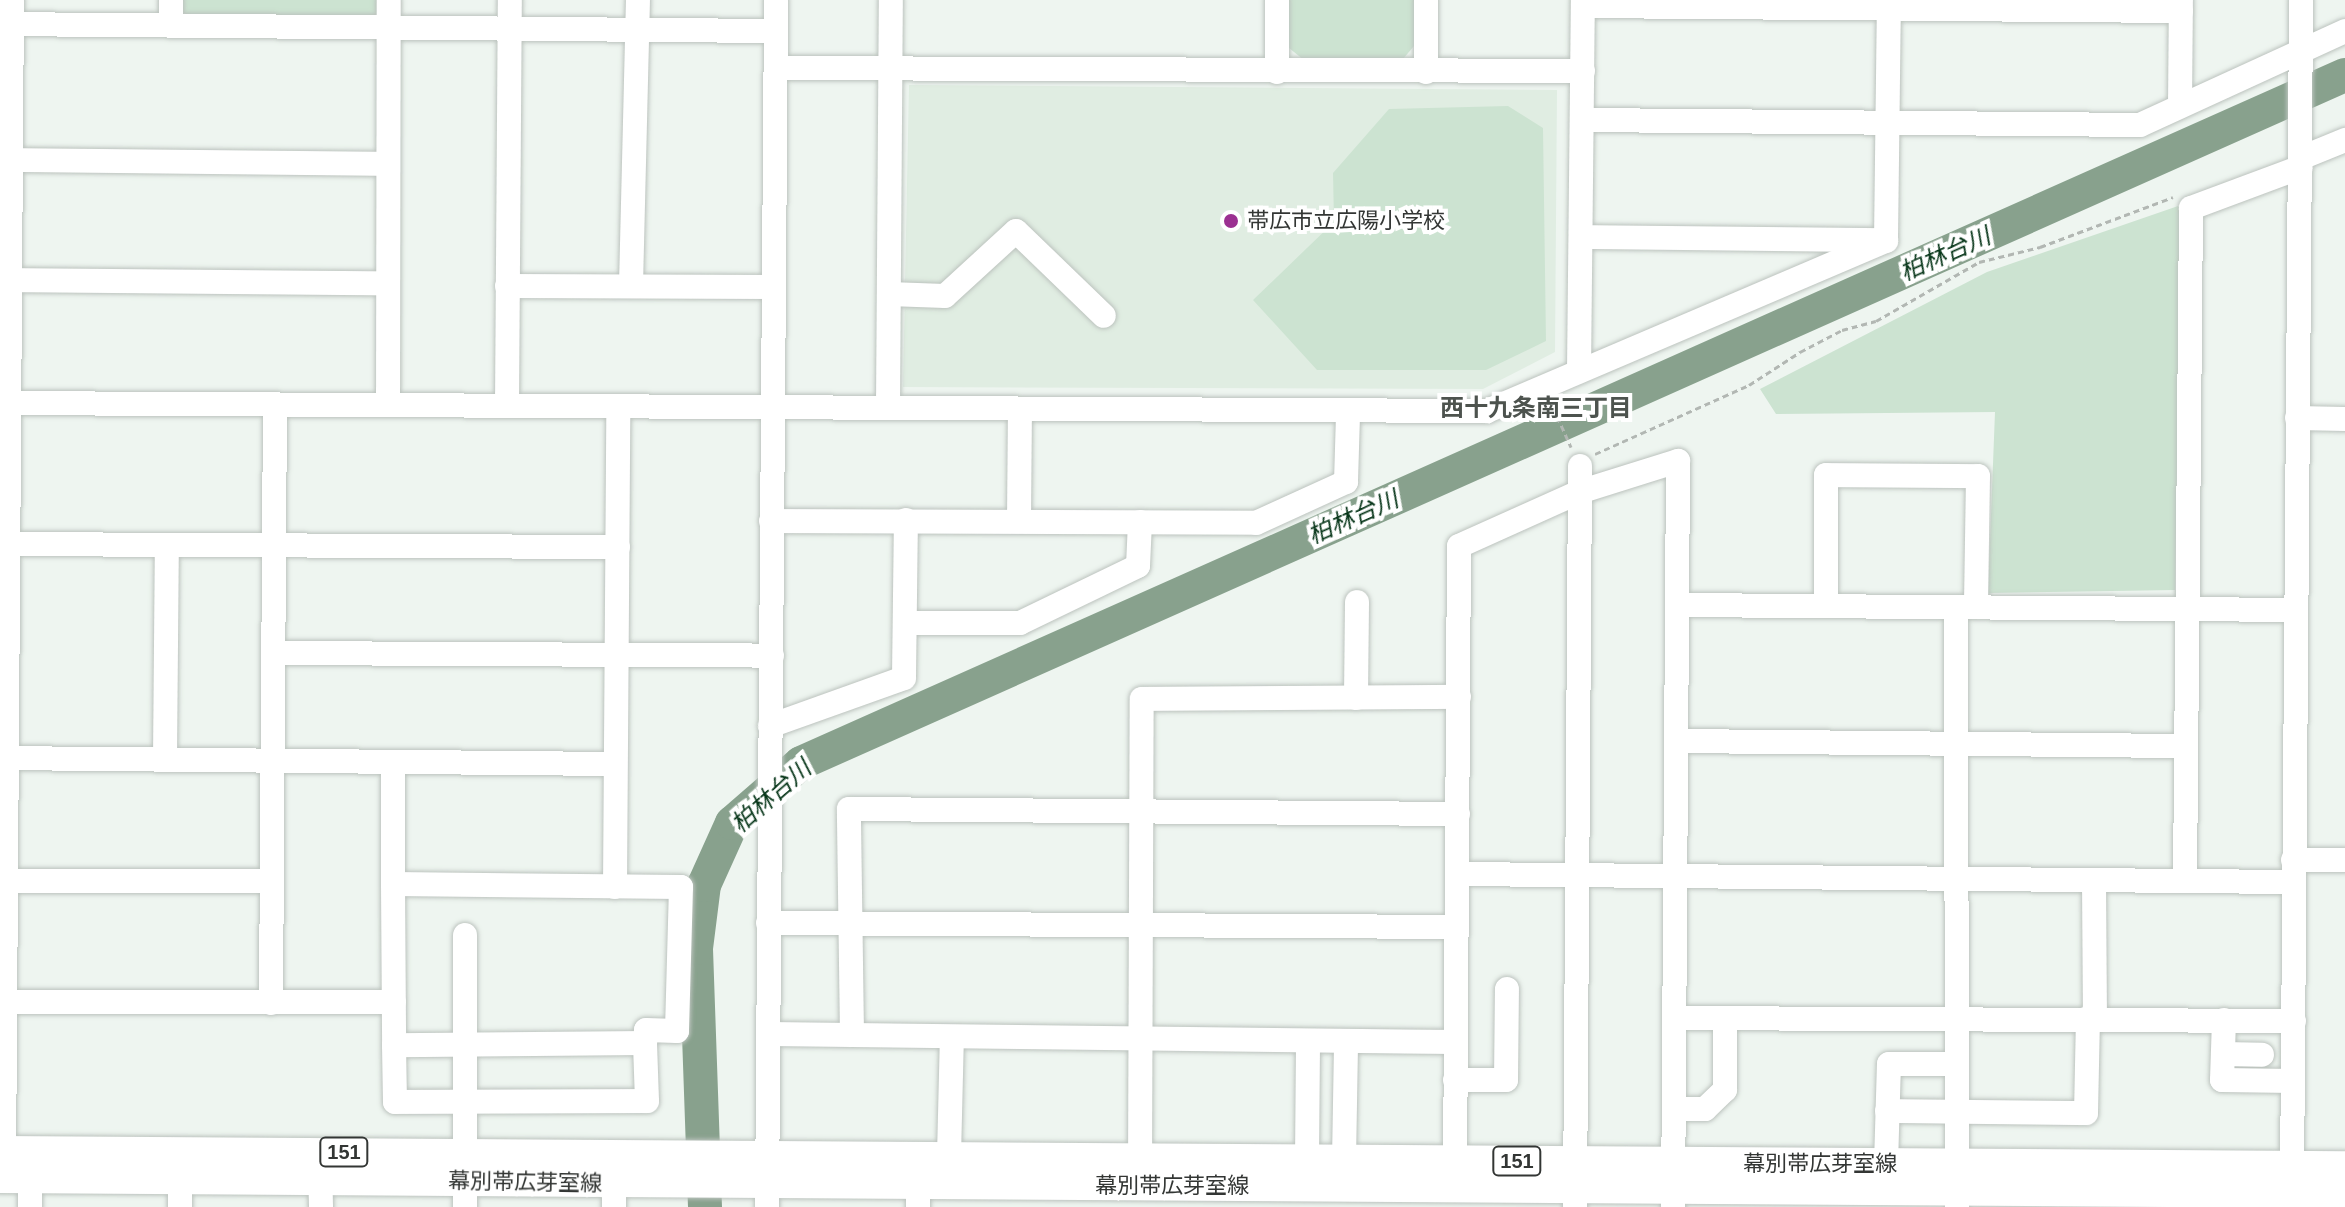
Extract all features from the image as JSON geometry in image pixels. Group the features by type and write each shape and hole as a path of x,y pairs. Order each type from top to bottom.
{"main road":[{"name":"幕別帯広芽室線","path":"918,1183 949,1156 1265,1184 2292,1188 2345,1193"},
{"name":"幕別帯広芽室線","path":"1265,1184 1307,1159 1344,1160 1467,1186"},
{"name":"幕別帯広芽室線","path":"1958,1187 2040,1199 2292,1188 2345,1166"},
{"name":"幕別帯広芽室線","path":"465,1180 614,1195 688,1168"},
{"name":"幕別帯広芽室線","path":"11,1174 180,1180 465,1180 688,1168 757,1176 918,1183 1140,1171"}],"street":[{"path":"171,0 171,26"},
{"path":"388,405 389,0"},
{"path":"507,405 510,0"},
{"path":"631,285 638,0"},
{"path":"757,1176 769,1034 776,0"},
{"path":"888,407 891,0"},
{"path":"1277,0 1277,72"},
{"path":"1426,0 1426,72"},
{"path":"2292,1188 2301,0"},
{"path":"1579,371 1583,3 2181,6 2180,106"},
{"path":"1886,241 1889,4"},
{"path":"11,1174 2,1086 7,881 4,758 5,403 11,160 8,16 171,26 776,31"},
{"path":"1583,120 2140,125 2345,31"},
{"path":"776,68 1583,71"},
{"path":"2185,881 2191,208 2345,140"},
{"path":"11,160 387,164"},
{"path":"889,294 945,296 1016,231 1104,316"},
{"path":"1582,237 1886,241"},
{"path":"5,403 888,407 1348,414 1487,411 1579,371 1600,367 1886,241"},
{"path":"10,280 387,283"},
{"path":"507,286 774,287"},
{"path":"271,1003 277,545 275,405"},
{"path":"615,887 618,406"},
{"path":"1019,520 1020,409"},
{"path":"771,521 1256,523 1346,482 1348,414"},
{"path":"2297,418 2345,419"},
{"path":"1467,1186 1455,1080 1459,546 1579,492 1678,461 1673,1186"},
{"path":"1576,1186 1578,462"},
{"path":"1826,606 1826,475 1978,476 1957,744 1958,1187"},
{"path":"770,737 904,678 906,520"},
{"path":"907,623 1020,623 1138,566 1140,522"},
{"path":"5,544 618,547"},
{"path":"165,759 167,546"},
{"path":"1356,698 1357,602"},
{"path":"1678,605 2295,610"},
{"path":"274,653 772,656"},
{"path":"1140,1171 1138,925 1142,699 1459,697"},
{"path":"1678,741 2185,746"},
{"path":"4,758 615,764"},
{"path":"393,762 393,884 395,1102 647,1101 646,1030 677,1031 681,887 393,884"},
{"path":"852,1035 849,809 1458,814"},
{"path":"1457,874 2185,881 2293,871 2345,860"},
{"path":"1887,1111 2086,1113 2094,880"},
{"path":"7,881 272,881"},
{"path":"768,923 1457,927"},
{"path":"465,935 465,1180"},
{"path":"1455,1080 1506,1080 1507,989"},
{"path":"3,1002 394,1002"},
{"path":"1676,1018 2294,1021"},
{"path":"1674,1109 1705,1109 1725,1090 1725,1018"},
{"path":"2224,1020 2222,1080 2293,1081"},
{"path":"769,1034 1456,1042"},
{"path":"949,1156 952,1037"},
{"path":"1307,1159 1308,1041"},
{"path":"1344,1160 1346,1041"},
{"path":"394,1045 645,1043"},
{"path":"2223,1054 2262,1055"},
{"path":"1878,1187 1889,1064 1957,1064"}],"path":[{"path":"1555,412 1578,462 1749,385 1842,330 1876,321 1979,262 2040,247 2183,194"}],"shaded area":[{"name":"帯広市立広陽小学校","path":"909,85 1557,90 1555,352 1483,389 903,387"}],"green space":[{"path":"179,0 380,0 380,11 374,16 191,17 179,10"},
{"path":"1289,0 1414,0 1414,46 1403,59 1304,60 1289,48"},
{"path":"1508,106 1543,128 1546,341 1486,370 1317,370 1253,300 1334,222 1333,173 1389,109"},
{"path":"2181,205 2175,590 1988,593 1995,412 1776,414 1760,389 1987,272"}],"waterway":[{"name":"柏林台川","path":"705,1207 696,948 704,885 732,823 801,763 2345,75"}],"place":[{"name":"帯広市立広陽小学校","path":"1231,221"}],"district":[{"name":"西十九条南三丁目","path":"1536,408"}]}
